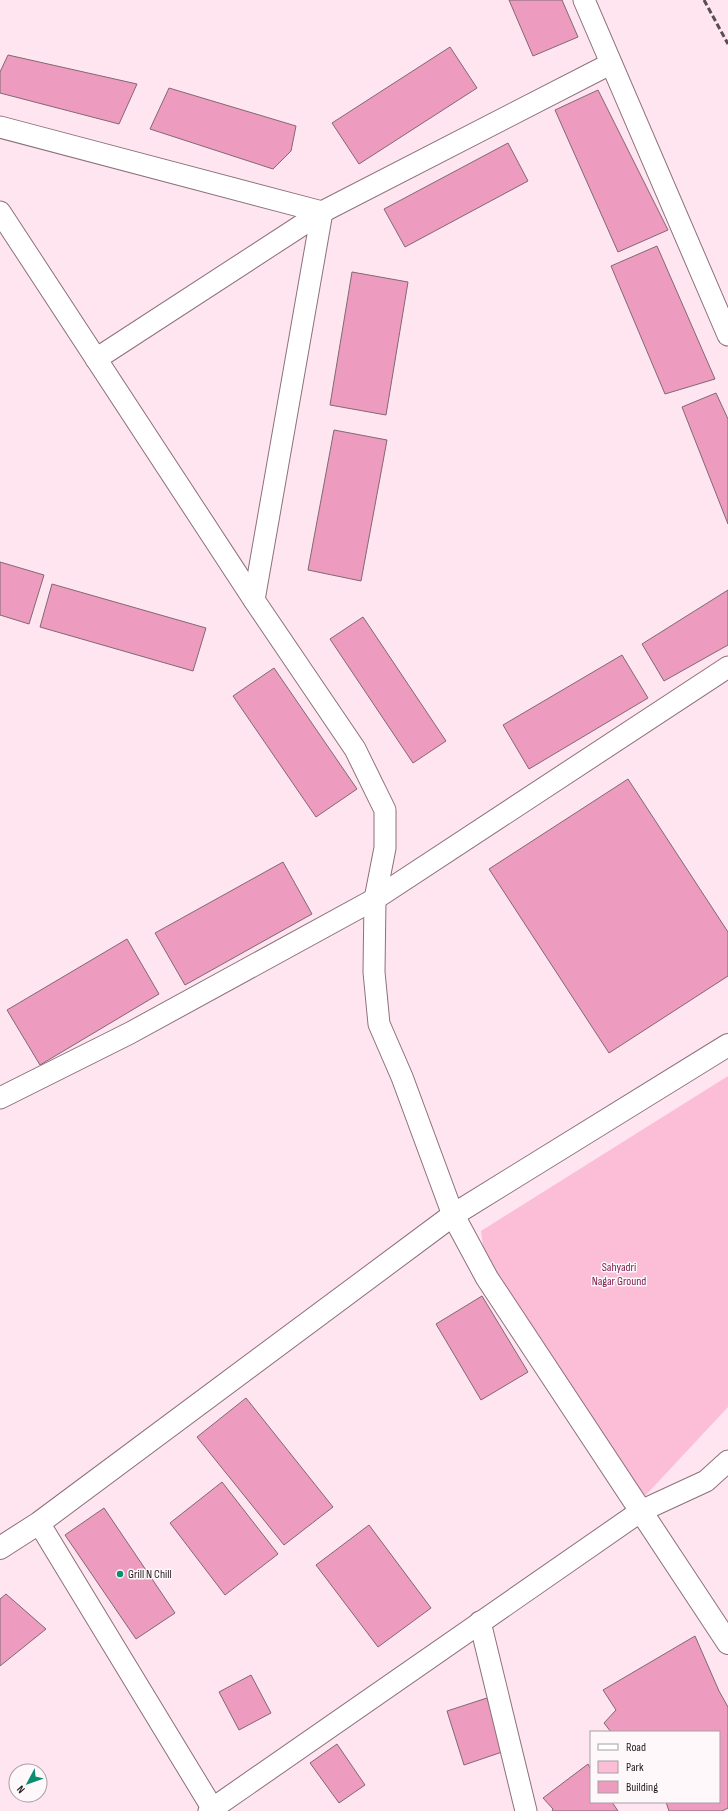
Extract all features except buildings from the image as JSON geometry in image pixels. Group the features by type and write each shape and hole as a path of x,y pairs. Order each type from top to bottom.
{"main road":[{"path":"486,1194 728,1045"},
{"path":"0,1548 39,1523 453,1215 487,1278 728,1643"}],"street":[{"path":"584,0 610,64 728,335"},
{"path":"96,359 322,212 610,64"},
{"path":"0,127 322,212"},
{"path":"0,212 254,600 355,749 384,810 385,848 375,899 374,972 379,1024 402,1077 453,1215 486,1194"},
{"path":"254,600 322,212"},
{"path":"0,1098 130,1033 375,899 728,667"},
{"path":"39,1523 212,1810 641,1511 706,1481 728,1461"},
{"path":"480,1622 526,1811"}],"green space":[{"name":"Sahyadri Nagar Ground","path":"728,1076 728,1407 644,1497 487,1278 481,1231"}],"railway":[{"path":"704,0 728,44"}],"place":[{"name":"Grill N Chill","path":"120,1574"}]}
